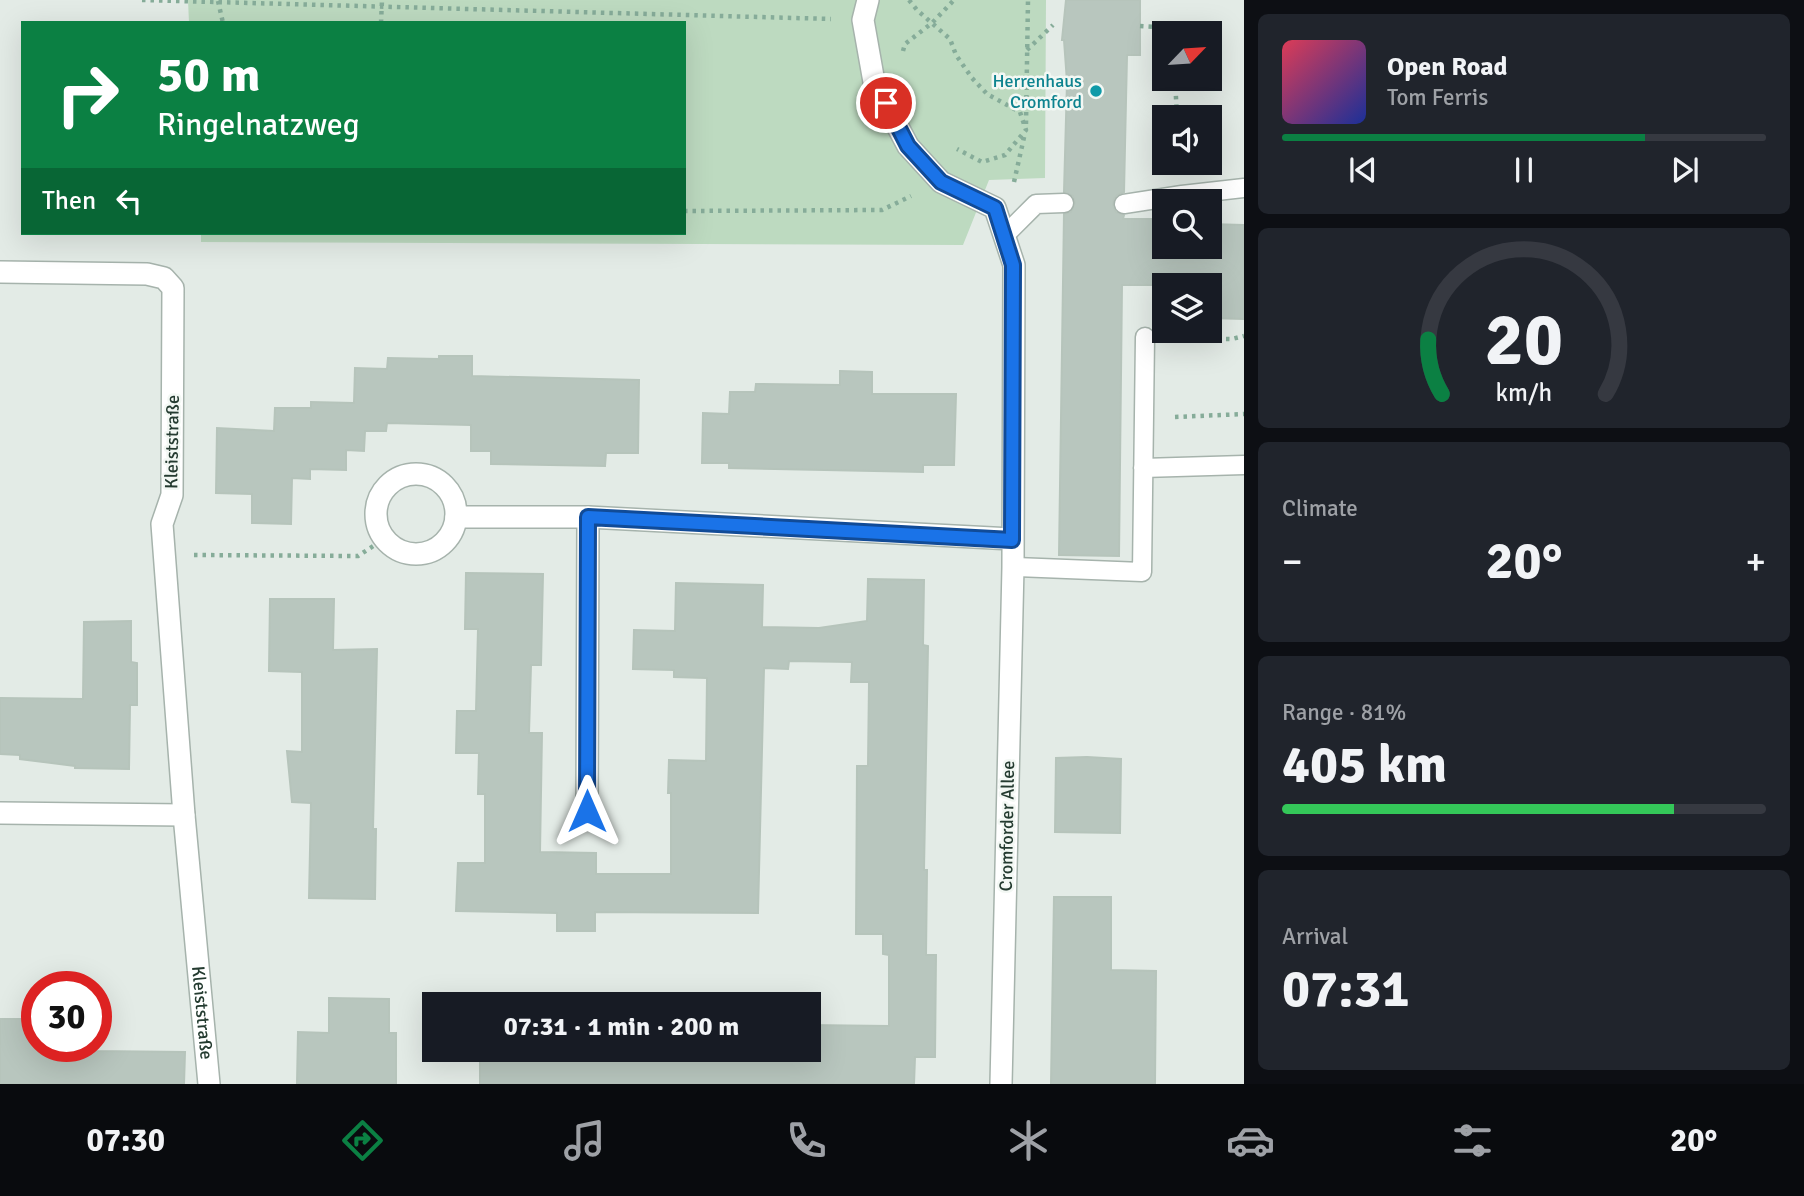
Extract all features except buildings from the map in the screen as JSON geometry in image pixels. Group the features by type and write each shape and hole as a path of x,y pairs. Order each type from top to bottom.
{"street":[{"path":"866,10 874,82 908,146 941,182 995,208"},
{"name":"Cromforder Allee","path":"995,208 1013,265 1013,567 1001,1084"},
{"name":"Kleiststraße","path":"0,272 147,274 160,276 173,288 172,495 162,524 184,815 209,1084"},
{"path":"418,474 442,484 452,497 456,517 452,533 444,543 435,550 410,554 396,549 384,539 379,531 376,508 381,493 390,483 399,477 418,474"},
{"path":"456,517 588,517 1012,540"},
{"path":"587,811 588,517"},
{"path":"0,813 184,815"}],"lane":[{"path":"1124,204 1244,188"},
{"path":"1005,235 1036,204 1064,203"},
{"path":"1013,567 1142,572 1145,337"},
{"path":"1143,468 1244,465"}],"path":[{"path":"142,0 866,10"},
{"path":"909,0 916,10 950,39 956,55 987,94 1020,112 1026,130"},
{"path":"902,53 905,44 932,23 954,0"},
{"path":"995,208 1013,187 1026,130 1028,0"},
{"path":"218,1 223,21"},
{"path":"381,21 382,3"},
{"path":"1027,50 1053,25"},
{"path":"1140,26 1152,28"},
{"path":"952,146 982,162 1005,156 1026,130"},
{"path":"686,211 882,209 941,182"},
{"path":"1145,337 1232,339 1244,336"},
{"path":"1144,418 1244,414"},
{"path":"165,555 358,556 384,539"}],"green space":[{"path":"188,0 1046,0 1045,178 989,180 963,245 201,242 201,235 686,235 686,21 189,21"}],"place":[{"name":"Herrenhaus Cromford","path":"1096,91"}],"route":[{"path":"587,811 588,517 1012,540 1013,265 1005,235 995,208 941,182 908,146 886,103"}]}
